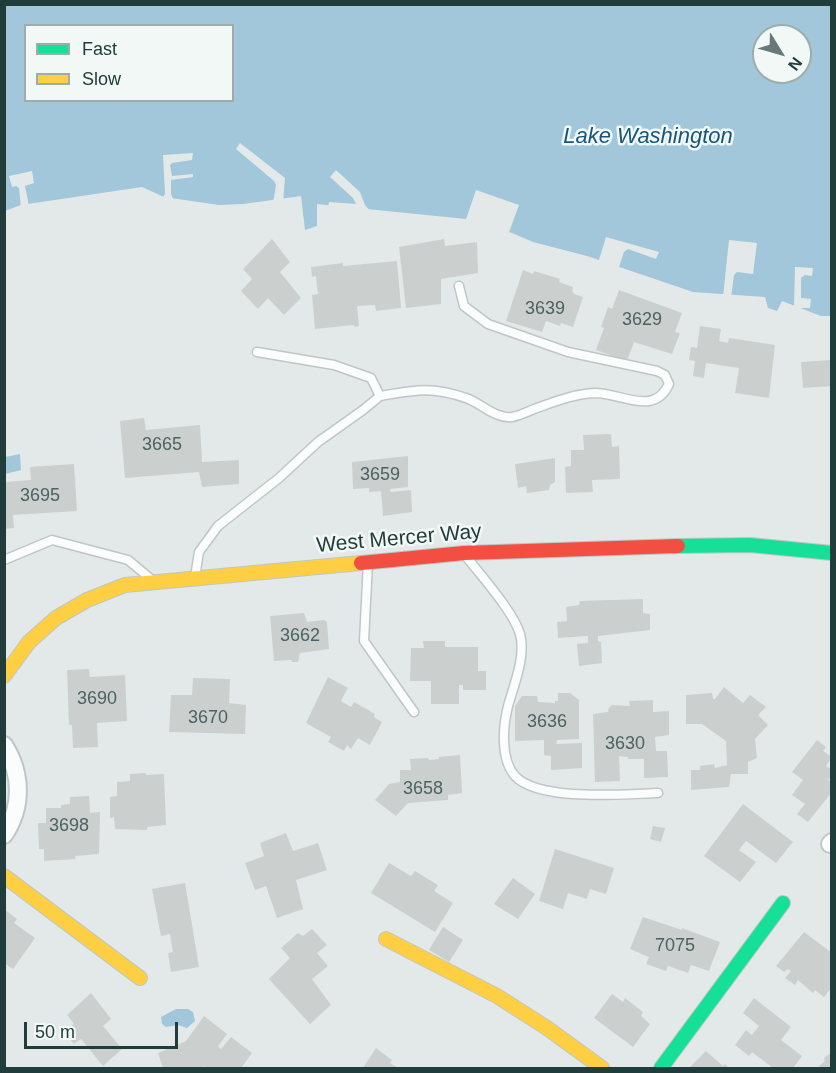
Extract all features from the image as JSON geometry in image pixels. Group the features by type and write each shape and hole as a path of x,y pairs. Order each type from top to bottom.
{"street":[{"name":"West Mercer Way","path":"4,675 28,643 47,623 66,609 93,596 125,585 464,553 711,544 750,545 831,553"},
{"path":"4,745 16,769 19,788 10,826 4,835"},
{"path":"4,876 140,978"},
{"path":"661,1068 783,903"},
{"path":"386,939 497,996 547,1028 602,1068"}],"lane":[{"path":"194,578 199,552 218,526 279,478 318,442 380,396 422,389 435,390 468,398 497,415 512,417 577,394 599,393 640,402 659,399 665,393 669,384 665,375 657,371 568,352 488,324 464,306 459,286"},
{"path":"256,352 334,365 352,371 371,378 380,396"},
{"path":"4,560 52,540 128,560 154,582"},
{"path":"464,553 515,622 521,637 521,656 504,721 504,742 508,763 514,775 531,786 550,792 658,793"},
{"path":"368,562 364,641 414,711"}],"water":[{"name":"Lake Washington","path":"5,5 831,5 831,316 821,316 782,301 777,311 768,308 765,297 693,292 587,256 533,242 466,219 317,204 317,226 305,230 301,196 219,205 164,197 142,187 21,205 5,211"},
{"path":"20,454 21,470 5,474 5,457"},
{"path":"176,1009 188,1009 193,1012 195,1021 187,1028 178,1025 166,1027 162,1024 161,1017"}],"pier":[{"path":"240,143 285,178 283,202 273,203 276,185 274,181 236,149"},
{"path":"193,153 192,160 170,165 172,176 193,174 193,177 171,180 171,194 174,201 162,199 165,194 163,155"},
{"path":"336,170 360,192 365,205 371,212 328,208 329,202 356,204 353,198 330,177"},
{"path":"32,171 34,183 25,186 29,206 21,208 19,188 12,187 9,176"},
{"path":"476,190 519,205 508,235 465,222"},
{"path":"606,237 659,252 656,259 628,249 624,252 618,270 598,263"},
{"path":"729,240 757,243 753,274 737,272 734,275 731,298 723,297"},
{"path":"795,267 813,268 812,276 805,275 801,278 801,298 811,299 810,308 801,308 800,311 794,309"}],"building":[{"path":"272,239 290,262 280,272 301,298 284,315 268,298 258,309 241,291 252,279 243,269"},
{"path":"444,239 445,246 477,242 478,273 441,279 441,304 406,308 399,247"},
{"path":"397,261 401,308 376,311 375,305 357,306 359,326 315,329 312,295 318,294 316,276 312,277 311,267"},
{"path":"523,270 560,279 559,282 573,287 574,294 583,297 573,327 561,323 560,326 546,321 542,332 506,321"},
{"path":"619,290 682,313 675,332 680,333 672,354 634,342 627,361 596,350 608,307 612,309"},
{"path":"700,326 721,329 719,341 728,343 729,338 775,345 769,398 735,393 739,368 706,363 704,378 693,376 695,361 689,360 691,347 697,348"},
{"path":"832,360 832,386 803,388 801,362"},
{"path":"144,418 146,430 200,425 202,462 239,460 239,484 202,487 199,472 125,478 120,421"},
{"path":"611,434 612,447 619,446 620,479 592,480 593,492 566,493 565,467 571,466 571,450 584,450 583,435"},
{"path":"408,456 408,487 390,489 391,492 411,490 412,512 383,516 381,491 369,492 369,488 353,489 352,462"},
{"path":"555,458 555,482 550,485 549,490 527,493 526,486 518,488 515,464"},
{"path":"74,464 77,511 13,515 14,528 4,529 4,482 31,480 30,467"},
{"path":"643,599 643,613 650,614 650,630 598,636 598,641 601,642 602,663 579,666 577,644 588,643 588,636 558,638 557,622 567,621 566,607 579,605 580,601"},
{"path":"304,613 307,622 324,620 327,622 329,649 300,653 298,662 274,661 270,616"},
{"path":"423,641 445,641 445,647 478,647 478,671 486,671 486,690 463,690 463,685 459,685 459,704 431,704 431,681 410,681 411,648 424,648"},
{"path":"89,669 90,677 125,675 127,721 97,723 98,747 73,748 72,725 69,725 67,670"},
{"path":"328,677 348,688 341,701 351,707 354,702 375,714 374,717 382,722 370,745 358,738 351,749 347,745 344,751 328,742 331,737 306,723"},
{"path":"193,678 230,679 229,703 246,705 245,734 169,732 171,695 192,695"},
{"path":"724,687 743,703 750,695 766,707 758,715 768,725 755,739 757,758 748,762 748,774 731,774 729,787 691,790 691,770 700,770 700,766 714,764 715,768 727,765 726,741 702,724 686,724 686,695 712,693 715,699"},
{"path":"558,693 570,693 579,700 579,739 557,740 556,744 582,743 582,768 551,770 551,756 544,755 544,740 515,741 515,706 522,696 537,696 538,702 555,703 558,701"},
{"path":"653,700 653,712 669,711 669,735 655,737 656,751 667,751 668,777 644,778 644,759 628,759 628,757 619,756 620,781 595,782 593,714 608,712 612,705 630,706 629,701"},
{"path":"817,740 826,747 823,751 832,757 826,766 832,770 832,776 828,780 832,783 832,792 808,822 797,814 805,804 792,795 803,780 792,772"},
{"path":"460,755 462,793 448,795 448,800 408,803 396,816 375,800 389,784 400,782 400,770 411,770 410,759 428,758 429,760"},
{"path":"146,773 146,775 164,774 166,825 147,827 147,830 115,829 114,817 110,818 110,797 117,796 117,782 130,781 130,774"},
{"path":"89,796 90,813 100,812 99,854 75,856 76,859 44,861 44,849 39,849 38,823 46,823 46,808 61,808 61,805 70,804 70,797"},
{"path":"743,804 793,842 776,863 746,841 739,850 756,862 740,882 704,856"},
{"path":"653,826 665,828 661,842 650,839"},
{"path":"286,833 293,851 318,843 327,870 296,880 303,909 277,918 266,886 255,890 245,863 264,856 260,843"},
{"path":"555,849 614,868 606,894 590,889 587,899 568,893 563,909 539,901"},
{"path":"389,863 411,876 415,871 438,885 434,891 453,903 435,932 371,893"},
{"path":"513,878 535,894 518,919 494,904"},
{"path":"185,883 199,967 171,972 168,953 173,952 170,934 161,936 152,889"},
{"path":"4,909 17,919 14,923 35,938 13,969 4,963"},
{"path":"643,917 720,942 709,971 691,965 688,973 668,966 666,971 646,964 649,957 630,949"},
{"path":"443,927 463,940 449,962 429,950"},
{"path":"312,929 327,945 317,953 328,966 312,979 331,1005 310,1024 269,979 290,958 281,948 298,933 303,936"},
{"path":"804,932 832,953 832,987 824,997 815,990 813,993 798,980 795,985 785,978 791,971 788,969 784,972 776,966"},
{"path":"91,993 111,1019 103,1026 122,1049 103,1066 81,1039 74,1044 64,1032 74,1024 67,1015"},
{"path":"612,994 623,1002 625,998 643,1012 641,1016 650,1024 633,1047 594,1018"},
{"path":"754,998 791,1027 781,1040 802,1056 793,1068 773,1068 752,1052 749,1056 735,1045 746,1030 752,1035 759,1026 743,1013"},
{"path":"204,1016 227,1034 218,1046 221,1049 231,1037 252,1053 241,1068 207,1068 204,1066 204,1068 163,1068 158,1053 186,1041"},
{"path":"376,1048 392,1060 390,1063 398,1068 363,1068"},
{"path":"706,1051 723,1066 725,1064 729,1068 689,1068"},
{"path":"832,1052 832,1068 820,1068 819,1066 825,1061 824,1058"}],"traffic: fast":[{"path":"678,546 750,545 832,553"},
{"path":"661,1068 783,903"}],"traffic: slow":[{"path":"4,676 29,642 56,618 87,600 125,585 361,563"},
{"path":"4,876 140,978"},
{"path":"386,939 497,996 547,1028 602,1068"}],"traffic: jam":[{"path":"361,563 464,553 678,546"}]}
